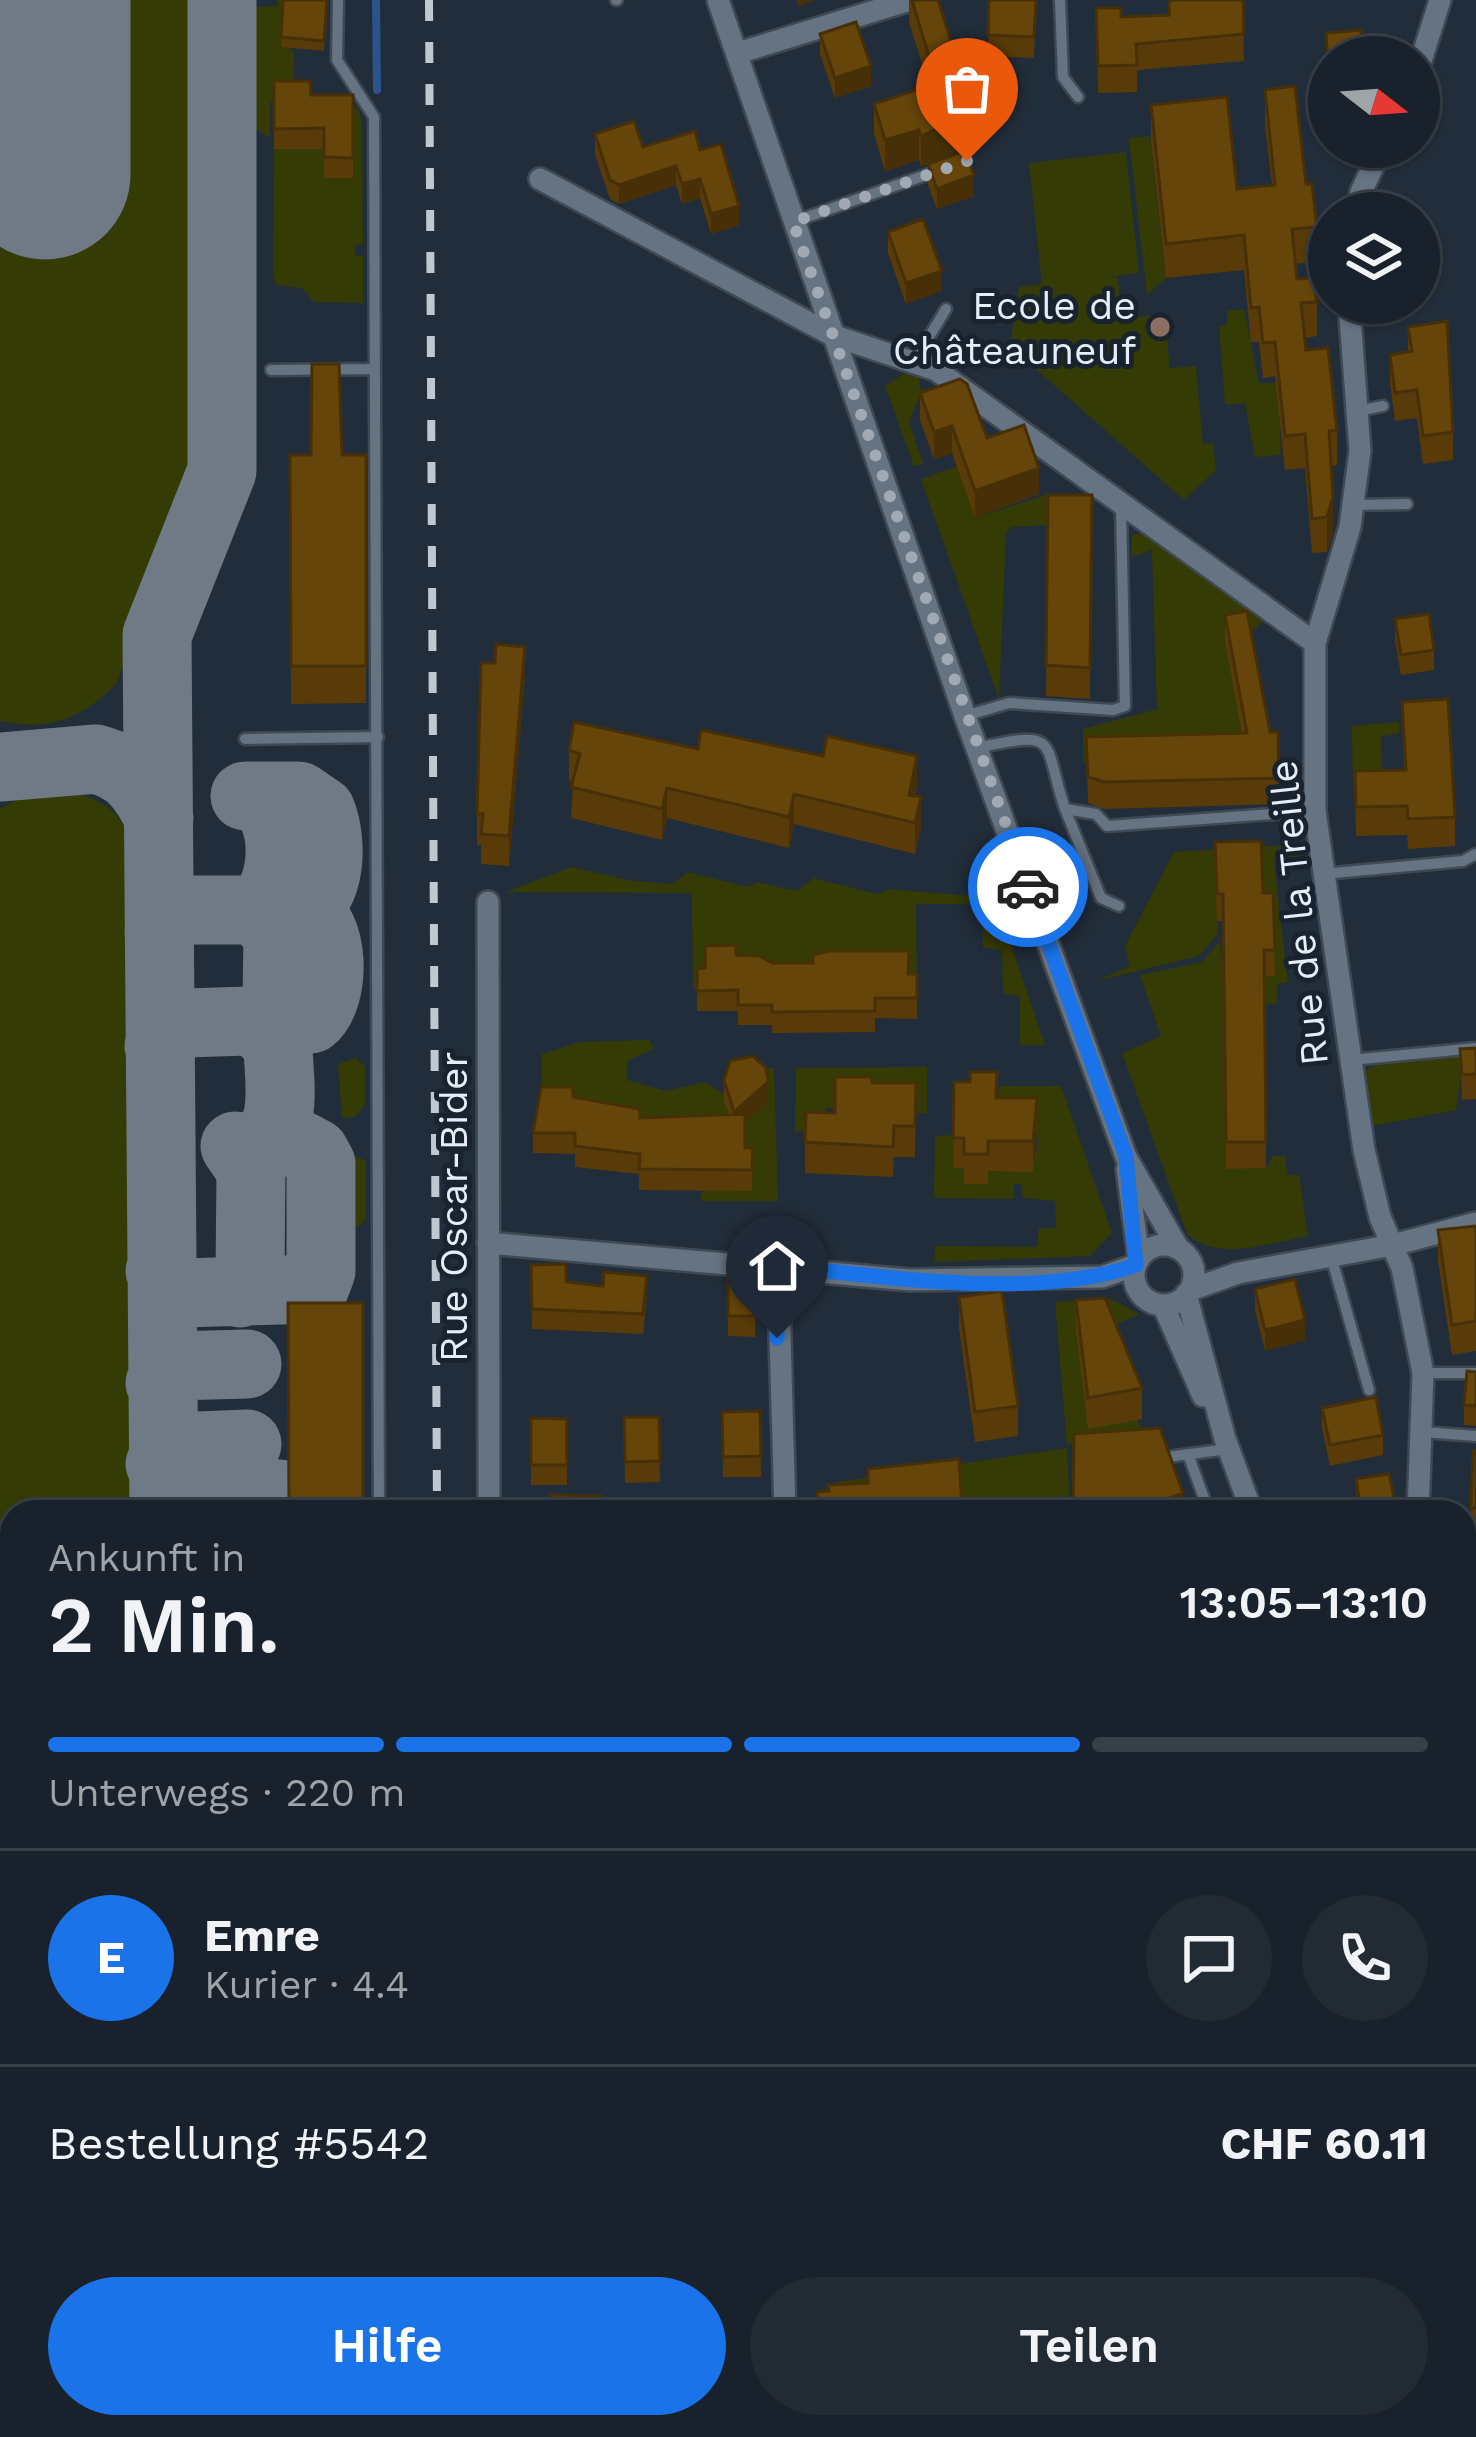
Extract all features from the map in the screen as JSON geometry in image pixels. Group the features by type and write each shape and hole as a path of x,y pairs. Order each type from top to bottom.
{"street":[{"path":"718,0 976,748 1126,1156 1194,1278 1188,1292 1226,1444"},
{"path":"738,53 910,0"},
{"path":"1429,36 1440,0"},
{"path":"540,179 832,335 915,360 1315,643"},
{"name":"Rue de la Treille","path":"1351,324 1360,451 1352,505 1315,643 1315,811 1364,1150 1380,1217 1393,1245 1423,1372 1419,1500"},
{"name":"Rue Oscar-Bider","path":"488,902 489,1500"},
{"path":"1126,1156 1139,1292"},
{"path":"1163,1305 1238,1273 1393,1245 1476,1223"},
{"path":"488,1243 910,1280 1102,1277 1137,1262 1155,1246 1238,1273"},
{"path":"778,1266 785,1500"},
{"path":"1102,1277 1163,1305 1247,1500"}],"lane":[{"path":"338,0 337,61 374,117 379,1500"},
{"path":"1060,0 1063,77 1078,97"},
{"path":"793,222 948,168"},
{"path":"915,360 946,309"},
{"path":"272,370 375,369"},
{"path":"1357,411 1383,406"},
{"path":"965,716 1009,703 1113,710 1125,706 1121,504"},
{"path":"1352,505 1407,504"},
{"path":"244,739 379,737"},
{"path":"976,748 1023,738 1043,742 1054,754 1065,809 1101,898 1119,906"},
{"path":"1065,809 1096,814 1107,826 1315,811"},
{"path":"1323,874 1463,861 1476,854"},
{"path":"1348,1060 1476,1048"},
{"path":"1331,1256 1370,1390"},
{"path":"1423,1372 1476,1373"},
{"path":"1423,1432 1476,1436"},
{"path":"1145,1460 1226,1444"},
{"path":"1188,1454 1205,1500"}],"green space":[{"path":"0,0 205,0 204,467 116,684 77,714 34,725 0,721"},
{"path":"278,0 328,0 327,10 286,47 294,51 293,102 270,102 270,138 255,128 254,7 278,6"},
{"path":"318,93 358,109 362,121 363,244 355,245 355,255 363,256 363,303 314,302 302,288 276,285 273,275 274,149 310,149 310,112 353,178"},
{"path":"1150,136 1166,278 1147,295 1129,138"},
{"path":"1126,152 1139,273 1102,278 1118,277 1121,319 1164,314 1170,368 1196,366 1203,444 1213,443 1216,470 1184,500 1010,346 1019,287 1042,284 1029,163"},
{"path":"1244,309 1259,383 1278,383 1281,455 1255,457 1245,404 1225,404 1219,326 1227,324 1227,311"},
{"path":"918,372 921,393 909,421 923,464 914,466 885,386 905,373"},
{"path":"958,466 976,518 1054,492 1048,525 1011,527 1006,533 999,699 921,479"},
{"path":"1144,533 1265,619 1247,637 1226,641 1278,758 1083,762 1083,729 1157,709 1152,550 1131,557 1132,535"},
{"path":"1399,722 1399,733 1381,737 1382,781 1353,784 1352,726"},
{"path":"62,789 102,804 120,819 137,858 140,1500 0,1500 0,809 24,796"},
{"path":"1307,844 1308,854 1274,862 1288,983 1277,984 1277,1003 1265,1005 1264,976 1275,975 1216,869 1218,934 1199,956 1096,981 1130,966 1125,946 1174,852"},
{"path":"571,867 632,881 673,884 687,872 748,887 757,882 797,891 814,878 877,894 889,889 995,898 1045,1045 1020,1045 1020,996 1003,993 1002,950 983,948 982,904 916,904 917,995 908,995 908,968 706,963 705,989 693,989 692,893 506,892"},
{"path":"1219,942 1266,1168 1273,1156 1285,1156 1287,1175 1299,1175 1308,1236 1229,1249 1200,1243 1187,1234 1122,1053 1161,1036 1140,975 1202,962"},
{"path":"649,1040 654,1049 627,1061 627,1080 666,1091 705,1082 723,1094 728,1068 774,1068 778,1201 701,1201 700,1193 709,1190 541,1105 542,1054 580,1042"},
{"path":"1464,1055 1456,1110 1371,1126 1363,1072 1387,1059"},
{"path":"356,1058 365,1066 365,1104 355,1117 342,1118 338,1064"},
{"path":"927,1067 927,1114 826,1108 824,1130 795,1132 796,1068"},
{"path":"999,1086 1061,1086 1112,1233 1090,1256 934,1262 935,1246 1037,1247 1039,1228 1056,1228 1055,1201 1023,1198 1021,1184 1014,1184 1014,1199 934,1198 935,1136 954,1135 954,1168 988,1171 1037,1151 1037,1129 996,1128"},
{"path":"342,1149 366,1161 366,1219 358,1227 338,1223"},
{"path":"1109,1298 1140,1314 1105,1329 1142,1432 1067,1445 1055,1302"},
{"path":"1067,1448 1069,1500 838,1500 837,1482"}],"building":[{"path":"283,0 327,0 324,41 281,37"},
{"path":"912,0 938,0 973,112 921,136 919,130 885,140 874,104 937,83"},
{"path":"989,0 1036,0 1034,37 988,35"},
{"path":"1169,0 1243,0 1244,34 1136,44 1137,65 1098,66 1096,8 1121,8 1121,17 1169,15"},
{"path":"856,22 871,66 835,78 820,34"},
{"path":"1361,30 1361,36 1326,36"},
{"path":"274,81 310,81 311,95 353,95 353,158 324,157 324,128 274,129"},
{"path":"1295,86 1306,184 1312,184 1313,192 1308,192 1308,228 1292,229 1297,279 1308,278 1308,303 1301,303 1306,350 1328,348 1337,430 1329,431 1333,497 1327,517 1312,519 1305,434 1285,436 1275,342 1263,343 1259,307 1251,308 1244,235 1166,244 1151,105 1227,97 1237,189 1275,185 1265,90"},
{"path":"634,121 643,147 695,131 700,150 721,144 739,206 711,214 700,179 682,184 676,166 619,185 610,180 595,134"},
{"path":"965,151 974,175 937,189 928,164"},
{"path":"923,219 942,271 906,283 888,232"},
{"path":"1447,321 1453,432 1423,436 1417,390 1395,393 1390,355 1412,351 1408,327"},
{"path":"312,364 339,364 342,455 366,455 366,666 291,666 290,455 311,455"},
{"path":"960,379 967,384 987,438 1024,425 1039,468 975,491 952,426 934,432 920,393"},
{"path":"1048,495 1092,495 1090,668 1046,665"},
{"path":"1247,611 1270,732 1278,732 1279,778 1104,782 1088,777 1086,737 1247,733 1225,615"},
{"path":"1429,614 1434,650 1401,655 1395,619"},
{"path":"496,644 525,647 509,836 481,834 483,814 477,814 481,663 495,663"},
{"path":"1448,699 1455,817 1408,819 1407,806 1356,807 1355,771 1406,770 1402,702"},
{"path":"574,722 698,749 701,730 823,756 827,736 917,756 909,795 921,797 915,823 794,794 789,817 667,788 662,809 571,787 580,754 569,750"},
{"path":"1261,841 1263,893 1273,893 1275,950 1264,950 1266,1142 1226,1142 1223,894 1217,894 1215,842"},
{"path":"736,945 736,955 759,956 773,963 813,963 813,955 829,951 909,951 908,974 917,974 917,998 875,998 875,1011 772,1012 772,1005 738,1005 738,990 697,991 697,969 705,968 705,946"},
{"path":"1476,1048 1476,1074 1462,1075 1460,1049"},
{"path":"753,1056 766,1068 768,1082 734,1112 724,1080 730,1061"},
{"path":"970,1072 997,1072 996,1098 1037,1098 1033,1141 988,1141 988,1154 964,1154 964,1138 953,1138 954,1082 970,1082"},
{"path":"835,1077 916,1083 915,1126 894,1126 893,1147 805,1142 806,1112 835,1113"},
{"path":"541,1087 573,1087 573,1097 640,1109 640,1118 745,1114 745,1148 753,1148 752,1170 639,1169 640,1154 575,1146 575,1133 533,1133"},
{"path":"1476,1226 1476,1321 1452,1325 1438,1230"},
{"path":"566,1264 566,1282 603,1286 604,1272 647,1276 643,1314 532,1309 531,1265"},
{"path":"728,1270 756,1271 755,1316 728,1316"},
{"path":"1295,1279 1305,1320 1265,1330 1255,1289"},
{"path":"1002,1291 1018,1406 975,1412 959,1297"},
{"path":"1105,1298 1142,1388 1088,1398 1076,1300"},
{"path":"288,1303 363,1303 363,1500 289,1500"},
{"path":"1467,1371 1476,1372 1476,1406 1464,1405"},
{"path":"1376,1397 1383,1435 1330,1445 1322,1408"},
{"path":"760,1411 761,1456 723,1457 722,1412"},
{"path":"624,1417 659,1417 660,1461 625,1462"},
{"path":"531,1418 567,1419 567,1465 531,1465"},
{"path":"1160,1428 1183,1493 1165,1500 1073,1500 1074,1434"},
{"path":"1473,1451 1476,1451 1476,1500 1471,1500"},
{"path":"959,1459 962,1500 817,1500 817,1492 829,1491 828,1485 868,1483 868,1469"},
{"path":"1389,1474 1394,1500 1359,1500 1356,1479"},
{"path":"550,1495 602,1496 602,1500 550,1500"}],"waterway":[{"path":"376,0 377,90"}],"taxiway":[{"path":"164,1500 157,635 222,471 222,0"},
{"path":"0,767 96,759 135,780 159,818"},
{"path":"245,796 299,796 321,811 327,866 319,892 302,910"},
{"path":"254,796 274,817 280,852 274,886 256,910 278,934 277,1001 257,1023 278,1044 278,1116 266,1139 254,1146"},
{"path":"159,933 170,915 184,910 302,910 321,929 329,961 325,995 311,1019 186,1023 172,1028 159,1046"},
{"path":"160,1271 184,1293 314,1289 321,1271 321,1164 315,1153 300,1145"},
{"path":"235,1146 251,1169 250,1277 240,1293"},
{"path":"160,1383 174,1366 247,1364"},
{"path":"160,1464 174,1447 247,1444"},
{"path":"178,1500 200,1492 280,1494"}],"runway":[{"path":"45,0 45,174"}],"railway":[{"path":"429,0 437,1500"}],"way so far":[{"path":"967,161 793,222 1028,887"}],"place":[{"name":"Ecole de Châteauneuf","path":"1160,327"}],"route":[{"path":"777,1338 778,1266 910,1280 982,1281 1102,1277 1136,1265 1137,1236 1126,1156 1028,887"}]}
